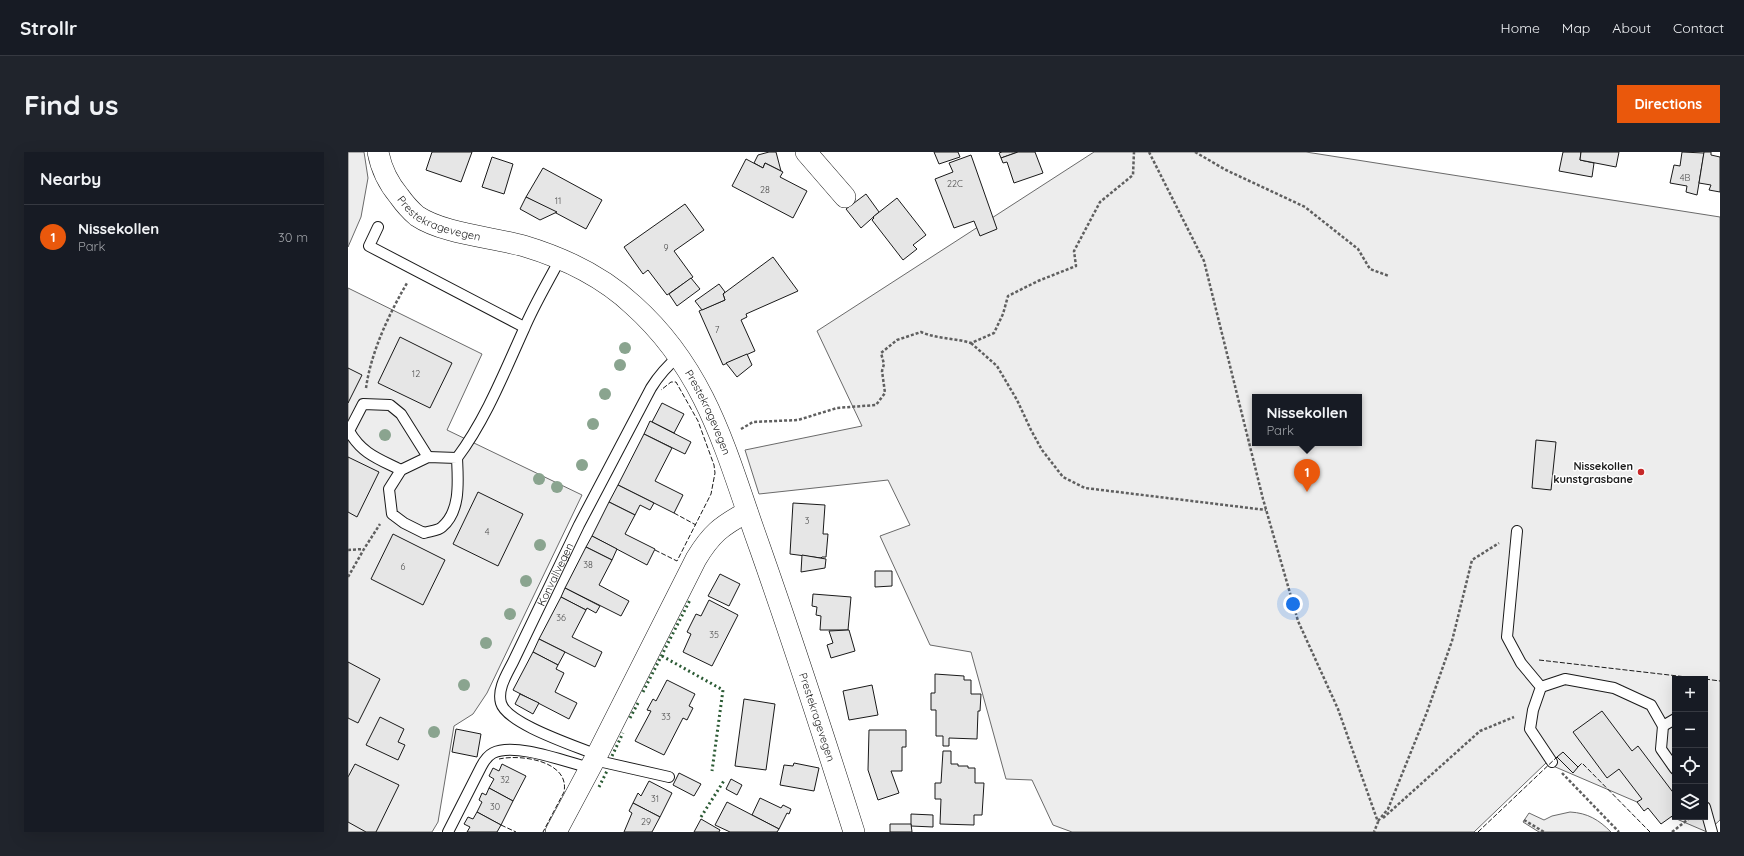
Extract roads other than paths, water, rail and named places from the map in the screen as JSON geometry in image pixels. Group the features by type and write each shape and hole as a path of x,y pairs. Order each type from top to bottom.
{"street":[{"name":"Prestekragevegen","path":"378,152 387,178 396,192 416,215 430,223 449,230 525,246 560,259 605,283 633,304 655,327 679,356 693,377 723,439 795,648 854,832"},
{"path":"806,152 845,197"},
{"path":"556,832 594,761 696,558 705,543 716,531 726,523 747,512"}],"lane":[{"path":"378,227 368,246 415,269 524,327"},
{"path":"457,458 428,456 401,470 389,489 392,514 404,523 424,533 441,528 451,517 458,494 457,458 476,431 504,376 524,327 560,259"},
{"name":"Konvallvegen","path":"594,761 511,716 501,703 500,694 502,684 579,525 647,395 658,377 669,364 679,356"},
{"path":"401,470 368,454 355,442 349,431 363,404 390,405 401,414 428,456"},
{"path":"1517,531 1507,637 1522,663 1541,687"},
{"path":"1541,687 1565,680 1614,688 1651,705 1663,726 1661,749 1672,764"},
{"path":"1541,687 1533,710 1530,729 1552,762"},
{"path":"1663,726 1672,721"},
{"path":"448,832 486,758 492,753 499,751 523,750 594,761 669,777"},
{"path":"1708,818 1712,832"}],"place":[{"name":"Nissekollen kunstgrasbane","path":"1641,472"},
{"name":"Nissekollen","path":"1307,492"}]}
